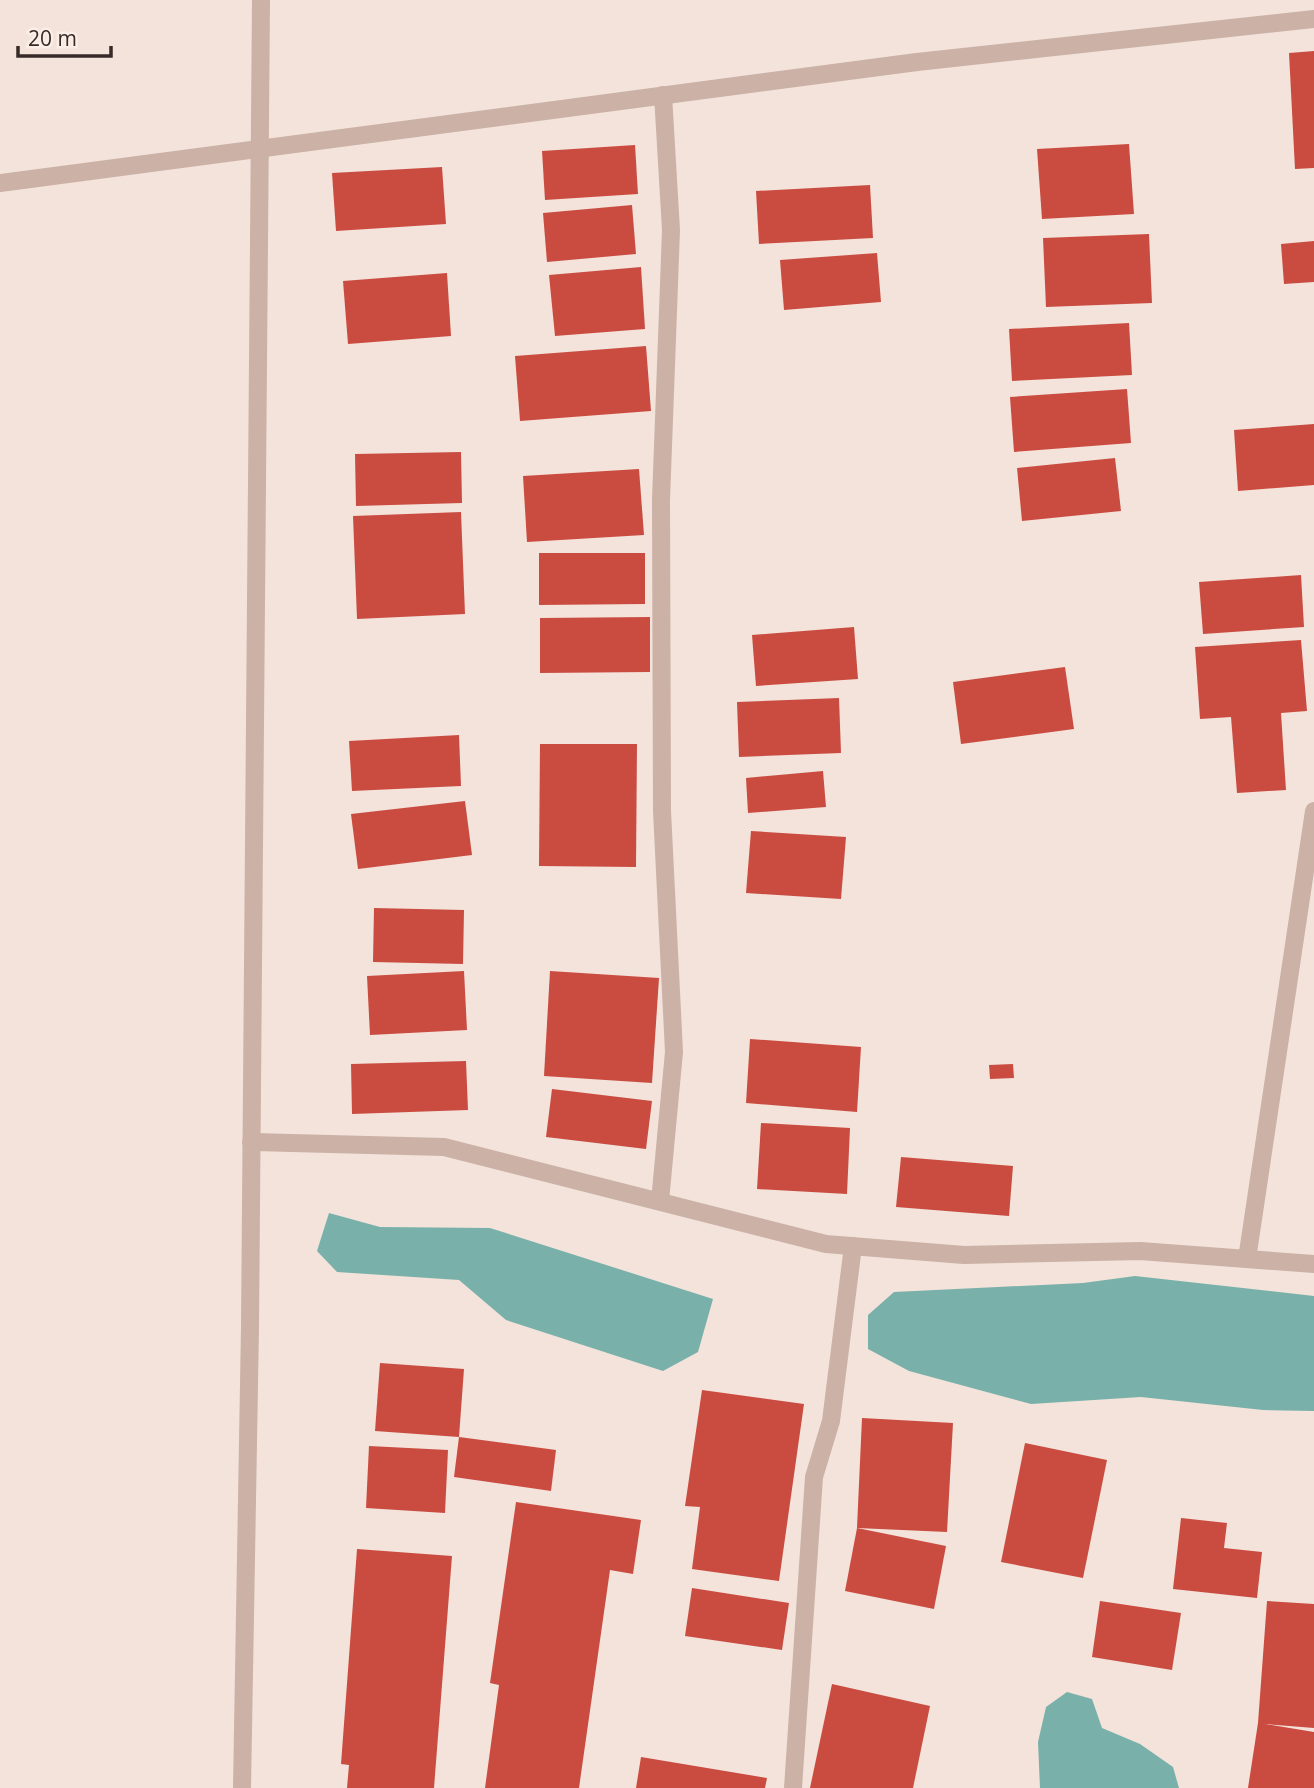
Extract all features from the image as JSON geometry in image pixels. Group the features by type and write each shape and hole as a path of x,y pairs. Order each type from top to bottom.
{"street":[{"path":"242,1788 251,1142 261,0"},
{"path":"0,183 917,62 1314,19"},
{"path":"660,1201 674,1052 662,798 661,500 671,230 663,95"},
{"path":"1247,1259 1314,811"},
{"path":"251,1142 444,1147 826,1244 964,1255 1140,1251 1314,1264"},
{"path":"793,1788 814,1477 831,1421 853,1246"}],"water":[{"path":"329,1213 380,1227 490,1228 713,1299 698,1352 663,1371 506,1320 459,1280 337,1272 317,1251"},
{"path":"1135,1276 1314,1296 1314,1411 1263,1410 1141,1397 1031,1404 909,1371 868,1349 868,1315 894,1292 1083,1283"},
{"path":"1067,1692 1092,1699 1102,1728 1140,1744 1173,1767 1179,1788 1040,1788 1038,1742 1046,1707"}],"building":[{"path":"1314,51 1314,168 1295,169 1289,53"},
{"path":"1129,144 1134,214 1042,219 1037,149"},
{"path":"635,145 638,194 545,200 542,151"},
{"path":"442,167 446,224 336,231 332,173"},
{"path":"870,185 873,238 759,244 756,191"},
{"path":"632,205 636,254 547,262 543,213"},
{"path":"1149,234 1152,303 1046,307 1043,238"},
{"path":"1314,241 1314,282 1284,284 1281,244"},
{"path":"877,253 881,302 784,310 780,260"},
{"path":"641,267 645,329 555,336 549,275"},
{"path":"447,273 451,336 348,344 343,281"},
{"path":"1129,323 1132,375 1012,381 1009,329"},
{"path":"646,346 651,411 520,421 515,356"},
{"path":"1127,389 1131,443 1014,452 1010,397"},
{"path":"1314,424 1314,485 1238,491 1234,430"},
{"path":"461,452 462,503 356,506 355,454"},
{"path":"1115,458 1121,511 1022,521 1017,468"},
{"path":"639,469 644,535 527,542 523,476"},
{"path":"461,512 465,614 357,619 353,516"},
{"path":"539,553 645,553 645,604 539,605"},
{"path":"1301,575 1304,627 1203,634 1199,582"},
{"path":"650,617 650,672 540,673 540,618"},
{"path":"854,627 858,679 756,686 752,635"},
{"path":"1301,640 1307,711 1281,713 1286,790 1237,793 1231,717 1200,719 1195,647"},
{"path":"1065,667 1074,729 961,744 953,682"},
{"path":"839,698 841,753 739,757 737,702"},
{"path":"459,735 461,786 352,791 349,741"},
{"path":"540,744 637,744 636,867 539,866"},
{"path":"823,771 826,807 748,813 746,778"},
{"path":"465,801 472,855 358,869 351,814"},
{"path":"751,831 846,837 841,899 746,893"},
{"path":"374,908 464,910 463,964 373,962"},
{"path":"464,971 467,1030 370,1035 367,976"},
{"path":"550,971 659,978 652,1083 544,1076"},
{"path":"750,1039 861,1047 857,1112 746,1103"},
{"path":"466,1061 468,1110 352,1114 351,1064"},
{"path":"1013,1064 1014,1078 990,1079 989,1065"},
{"path":"552,1089 652,1101 646,1149 546,1137"},
{"path":"761,1123 850,1128 847,1194 757,1189"},
{"path":"901,1157 1013,1166 1009,1216 896,1207"},
{"path":"380,1363 464,1369 459,1437 375,1431"},
{"path":"702,1390 804,1404 779,1581 692,1569 700,1507 685,1506"},
{"path":"862,1418 953,1423 947,1532 857,1528"},
{"path":"459,1437 556,1450 551,1491 454,1477"},
{"path":"1025,1443 1107,1460 1083,1578 1001,1562"},
{"path":"369,1446 448,1450 445,1513 366,1508"},
{"path":"516,1502 641,1520 633,1574 610,1570 579,1788 485,1788 499,1685 490,1683"},
{"path":"1181,1518 1227,1523 1224,1548 1262,1552 1257,1598 1173,1589"},
{"path":"857,1528 946,1546 934,1609 845,1591"},
{"path":"357,1549 452,1556 434,1788 347,1788 349,1765 341,1764"},
{"path":"692,1588 789,1603 782,1650 685,1636"},
{"path":"1100,1601 1181,1613 1172,1670 1092,1657"},
{"path":"1267,1601 1314,1604 1314,1728 1265,1724 1314,1732 1314,1788 1248,1788 1258,1723"},
{"path":"832,1684 930,1706 913,1788 810,1788"},
{"path":"641,1757 767,1778 765,1788 636,1788"}]}
